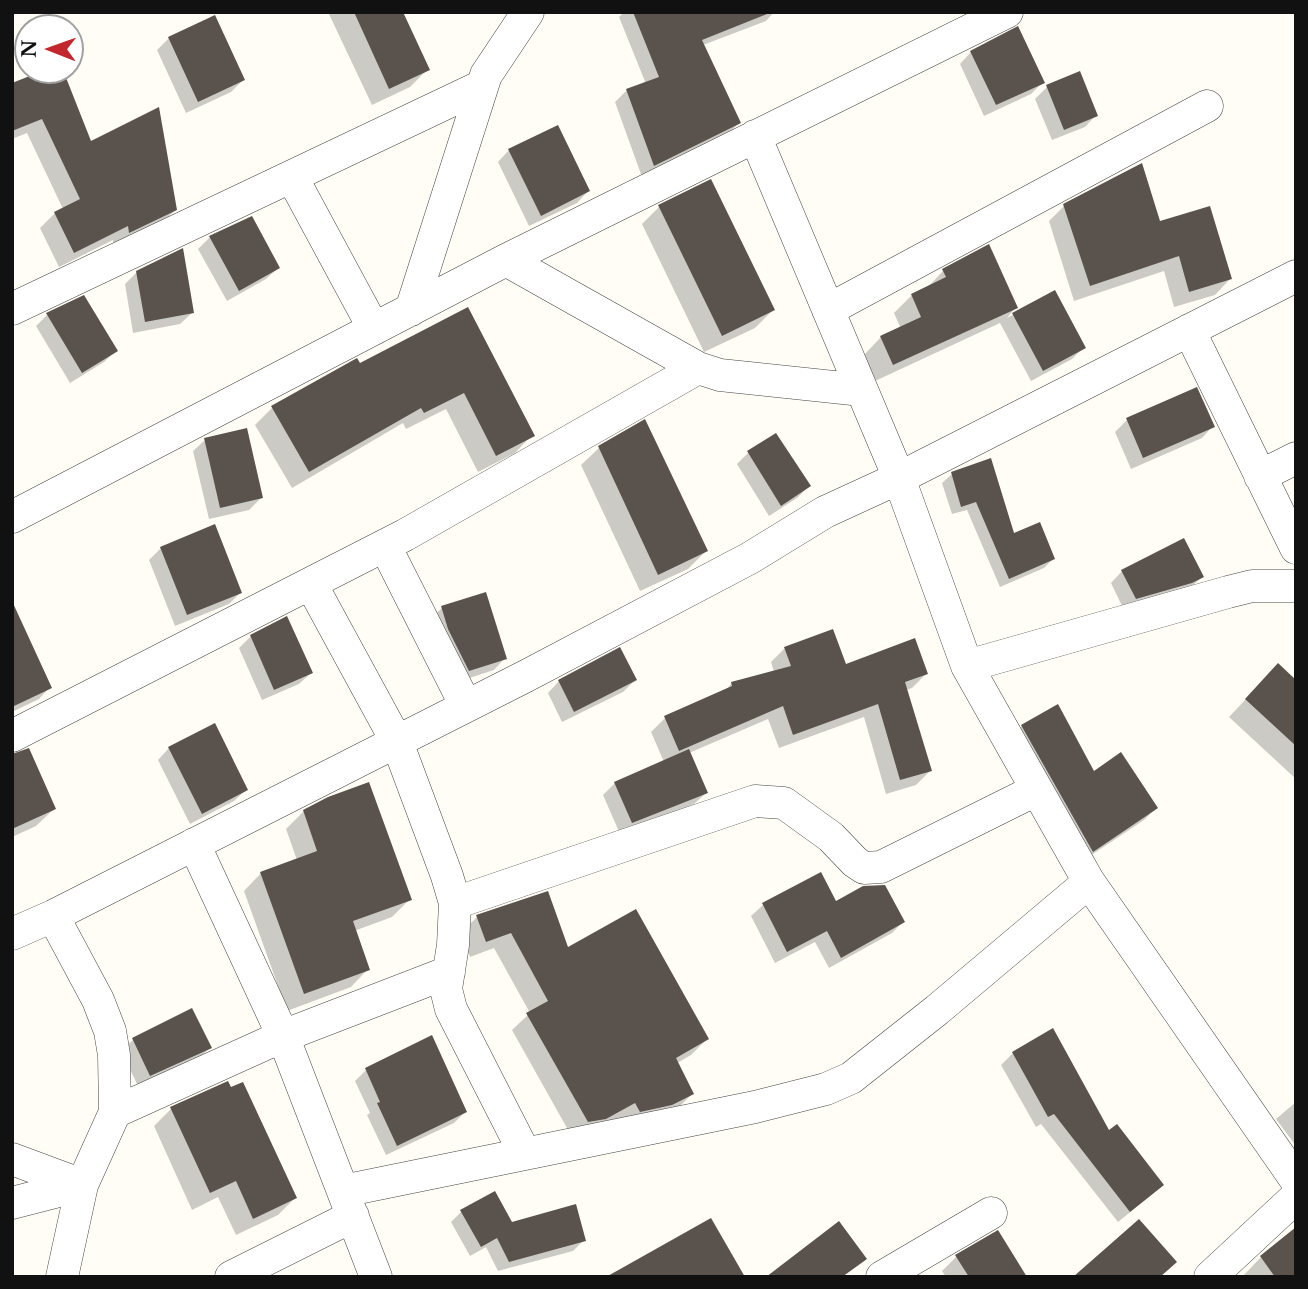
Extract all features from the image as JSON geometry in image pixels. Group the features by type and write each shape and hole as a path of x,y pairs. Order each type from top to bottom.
{"street":[{"path":"411,310 482,86 502,48 528,12"},
{"path":"12,517 506,260 1007,12"},
{"path":"12,309 482,86"},
{"path":"828,310 1206,106"},
{"path":"755,136 899,478 967,666 1089,882 1296,1180"},
{"path":"292,177 374,329"},
{"path":"506,260 698,369 720,375 862,390"},
{"path":"12,934 53,916 467,706 750,558 825,512 899,478 1296,276"},
{"path":"1189,330 1296,548"},
{"path":"12,736 384,546 698,369"},
{"path":"1260,476 1296,458"},
{"path":"384,546 467,706"},
{"path":"311,583 397,742 455,903 446,989 450,1009 525,1154"},
{"path":"967,666 1252,586 1296,586"},
{"path":"455,903 755,801 784,803 831,837 864,868 881,867 1036,790"},
{"path":"194,844 283,1036 376,1277"},
{"path":"231,1277 348,1204 525,1154 755,1107 827,1089 850,1078 937,1010 1089,882"},
{"path":"53,916 99,1000 110,1031 114,1055 115,1112 82,1185 62,1277"},
{"path":"115,1112 283,1036 449,972"},
{"path":"12,1159 82,1185"},
{"path":"12,1203 82,1185"},
{"path":"1210,1277 1296,1197"},
{"path":"882,1277 991,1213"}],"building":[{"path":"354,12 403,12 430,70 389,89"},
{"path":"633,12 767,12 702,40 741,123 654,166 626,89 659,77"},
{"path":"215,15 245,80 198,102 168,37"},
{"path":"1018,26 1045,83 996,105 970,51"},
{"path":"1080,71 1098,116 1064,130 1046,85"},
{"path":"12,83 69,84 91,141 159,107 177,210 129,233 128,226 74,253 54,212 80,199 42,119 12,131"},
{"path":"558,125 590,191 541,216 508,149"},
{"path":"1142,163 1160,221 1210,206 1232,279 1189,292 1179,256 1090,286 1063,204"},
{"path":"711,179 775,310 722,336 658,205"},
{"path":"252,216 280,268 239,291 209,236"},
{"path":"989,244 1018,308 893,365 880,336 921,317 911,294 946,277 942,269"},
{"path":"183,248 194,313 145,322 136,271"},
{"path":"1055,290 1086,348 1043,371 1012,313"},
{"path":"84,295 118,351 82,373 46,313"},
{"path":"468,307 535,436 496,456 464,393 424,413 421,408 309,472 271,406 357,358 360,363"},
{"path":"1197,387 1215,427 1143,458 1126,418"},
{"path":"645,419 708,551 658,575 598,446"},
{"path":"247,428 263,498 220,508 204,438"},
{"path":"776,433 811,486 781,506 747,451"},
{"path":"991,458 1014,533 1040,522 1055,559 1009,579 976,502 961,507 951,472"},
{"path":"215,524 242,593 187,615 160,547"},
{"path":"1184,538 1204,577 1136,599 1121,570"},
{"path":"486,592 507,659 469,671 448,629 441,606"},
{"path":"12,601 52,688 12,707"},
{"path":"287,616 313,673 274,690 250,635"},
{"path":"833,629 846,664 915,638 928,674 905,682 932,771 900,780 878,704 793,735 783,706 679,751 664,716 732,686 731,682 791,666 784,647"},
{"path":"620,647 637,680 574,712 558,680"},
{"path":"1278,663 1296,680 1296,746 1245,699"},
{"path":"1058,704 1094,771 1121,752 1158,808 1093,852 1021,725"},
{"path":"215,723 248,790 202,814 168,747"},
{"path":"29,748 56,809 12,829 12,754"},
{"path":"689,749 708,793 632,823 614,782"},
{"path":"369,782 412,900 353,921 370,970 304,994 260,872 317,851 303,810 328,797"},
{"path":"821,872 836,901 863,886 885,885 905,922 841,958 827,931 787,952 762,903"},
{"path":"548,891 568,947 636,909 709,1039 676,1058 694,1094 672,1105 640,1112 635,1103 606,1119 588,1122 526,1013 548,1001 511,933 486,942 476,915"},
{"path":"192,1008 212,1048 150,1076 132,1038"},
{"path":"1053,1028 1109,1130 1117,1124 1164,1185 1130,1212 1054,1114 1048,1117 1012,1052"},
{"path":"432,1035 467,1112 397,1146 377,1103 380,1102 365,1068"},
{"path":"228,1081 231,1087 243,1082 297,1198 253,1219 236,1181 210,1193 170,1107"},
{"path":"495,1191 512,1222 576,1204 586,1241 509,1262 497,1238 481,1247 460,1210"},
{"path":"711,1218 745,1277 606,1277"},
{"path":"1139,1219 1177,1262 1160,1277 1073,1277"},
{"path":"839,1221 867,1259 842,1277 766,1277"},
{"path":"1296,1227 1296,1277 1275,1277 1260,1256"},
{"path":"998,1230 1027,1277 969,1277 955,1255"}]}
